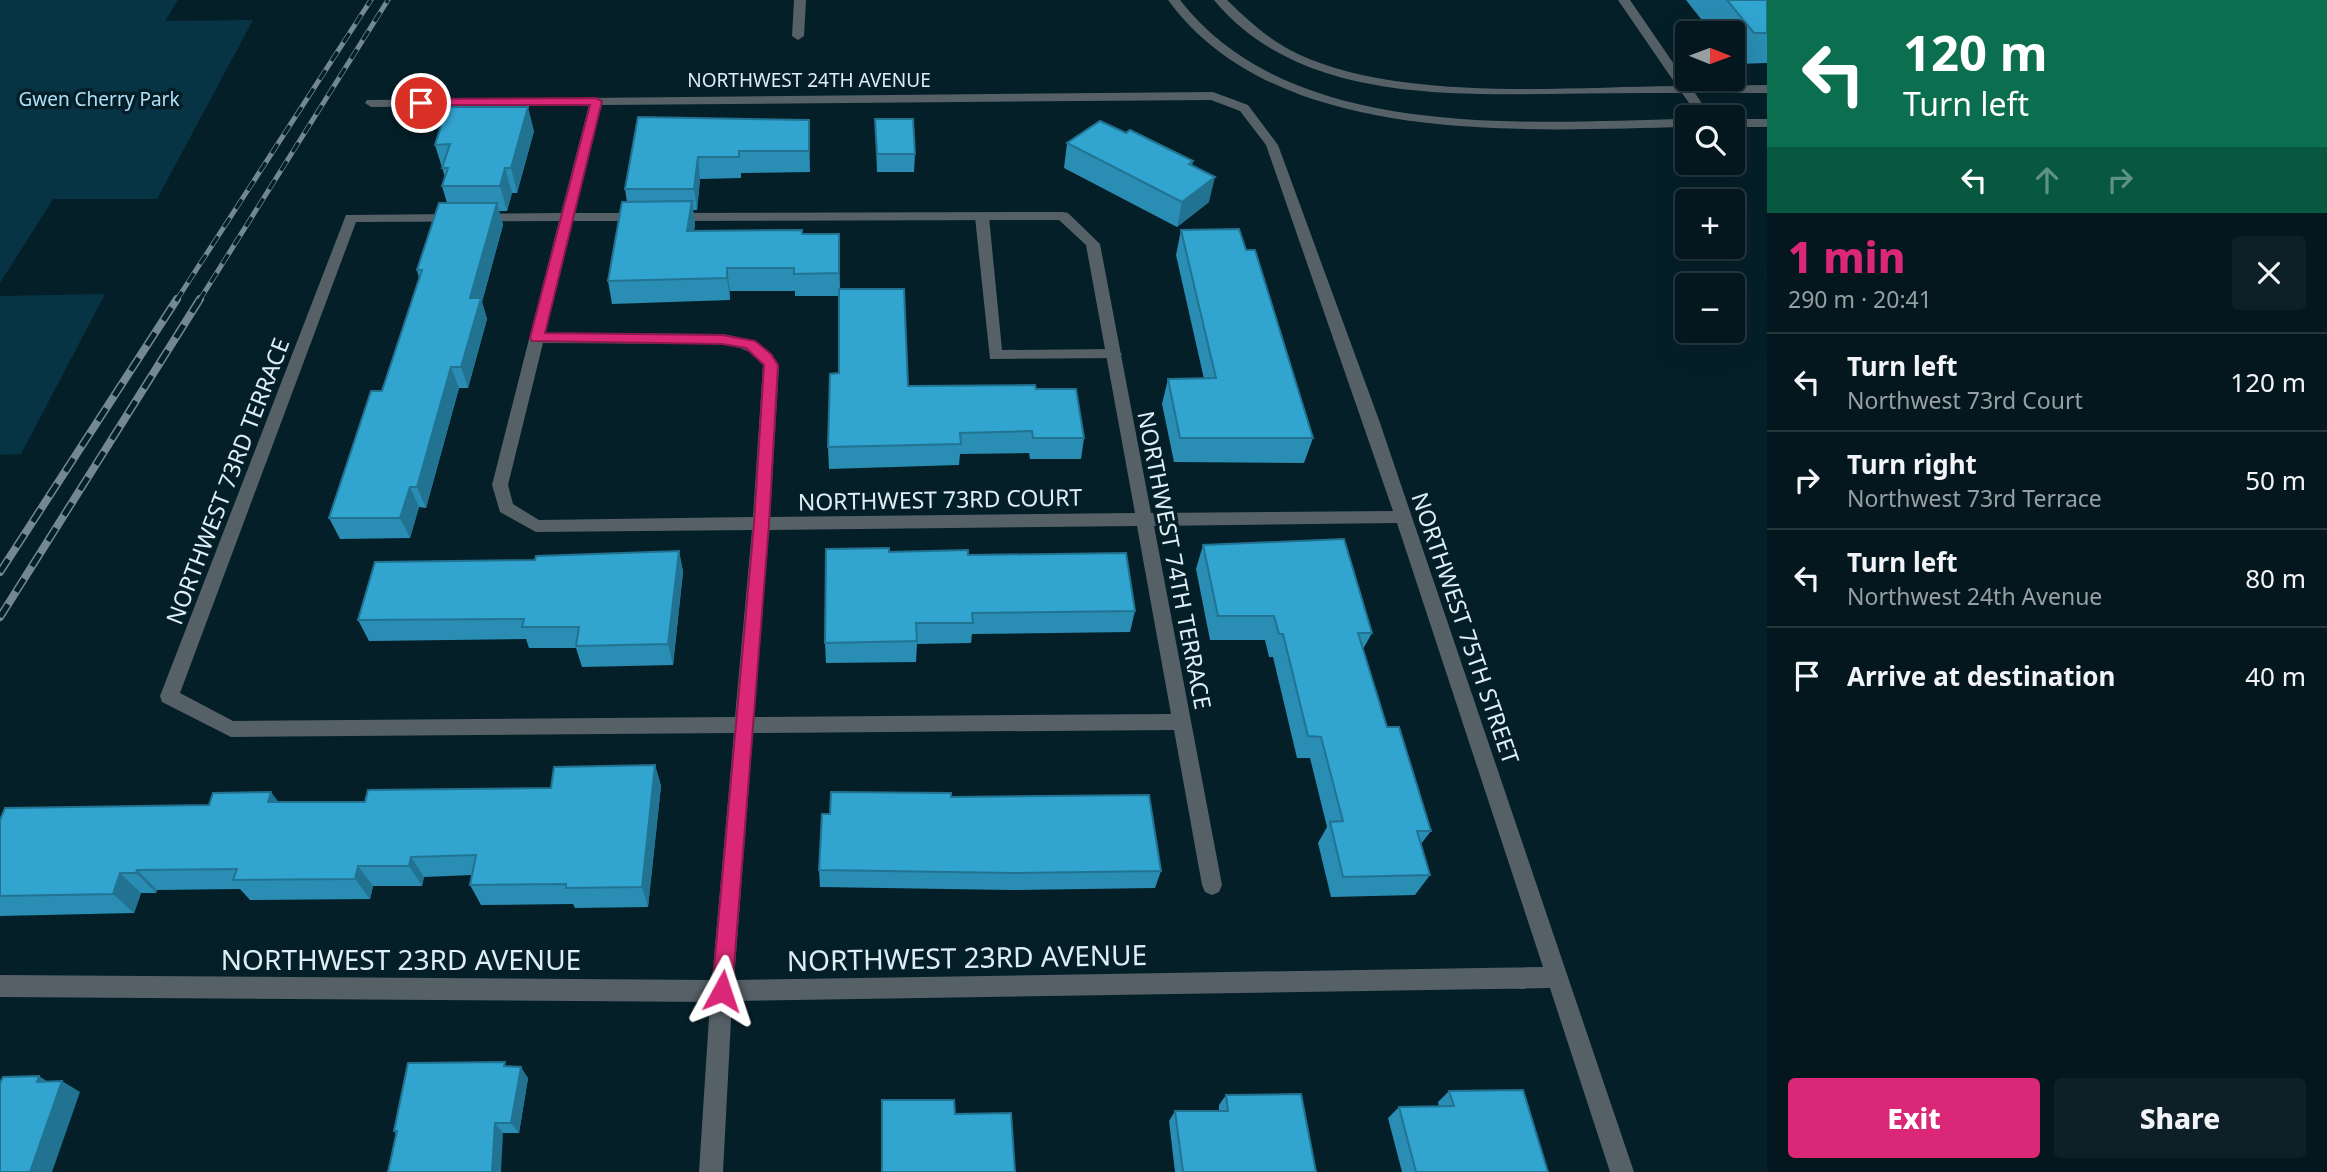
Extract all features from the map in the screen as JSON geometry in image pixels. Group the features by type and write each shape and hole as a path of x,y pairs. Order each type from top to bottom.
{"street":[{"path":"798,36 800,0"},
{"path":"1174,0 1183,16 1205,39 1270,79 1367,109 1462,124 1675,124"},
{"path":"1220,0 1232,15 1272,44 1310,63 1361,79 1409,87 1478,91 1675,89"},
{"path":"1624,0 1675,74"},
{"path":"1745,89 1767,89"},
{"name":"NORTHWEST 24TH AVENUE","path":"371,103 1213,96 1244,108"},
{"path":"596,101 537,338 722,339 750,345 759,350 771,365 772,374 722,991 711,1172"},
{"name":"NORTHWEST 75TH STREET","path":"1244,108 1272,145 1403,517 1622,1172"},
{"path":"1745,123 1767,123"},
{"name":"NORTHWEST 74TH TERRACE","path":"982,217 1063,216 1093,244 1212,885"},
{"path":"567,217 982,217 995,355 1114,354"},
{"name":"NORTHWEST 73RD TERRACE","path":"567,217 351,218 169,696 231,729 744,725"},
{"name":"NORTHWEST 73RD COURT","path":"537,338 500,485 506,508 536,526 1403,517"},
{"path":"744,725 1182,722"},
{"name":"NORTHWEST 23RD AVENUE","path":"0,986 722,991 1558,977"}],"green space":[{"name":"Gwen Cherry Park","path":"0,0 178,0 165,21 253,20 157,199 53,199 0,283"},
{"path":"105,294 21,454 0,455 0,296"}],"building":[{"path":"1727,0 1767,0 1767,33 1754,33"},
{"path":"447,107 528,107 511,168 505,168 500,186 442,186 448,168 442,168 450,144 435,145"},
{"path":"638,117 809,120 809,151 739,151 739,157 698,157 694,189 625,189"},
{"path":"875,119 913,119 915,154 877,154"},
{"path":"1100,121 1126,133 1130,130 1193,161 1189,164 1215,177 1182,202 1067,143"},
{"path":"692,201 687,231 802,230 802,234 839,234 839,273 794,274 794,268 727,268 727,278 608,281 622,202"},
{"path":"439,203 497,203 470,298 481,298 461,367 451,367 417,487 410,487 400,518 329,518 371,391 382,391 422,270 417,270"},
{"path":"1239,229 1246,250 1255,250 1313,438 1180,438 1168,379 1216,378 1181,230"},
{"path":"839,289 904,289 908,386 1035,385 1036,389 1076,389 1084,438 1033,438 1032,431 960,433 961,444 828,447 830,374 839,373"},
{"path":"1344,539 1372,633 1358,633 1387,727 1399,727 1431,831 1417,831 1430,875 1343,877 1330,822 1343,821 1321,737 1308,736 1283,634 1279,634 1274,616 1218,616 1203,545"},
{"path":"889,548 889,552 968,550 968,555 1126,553 1135,611 972,613 973,623 916,623 917,641 825,643 826,549"},
{"path":"679,551 668,644 576,646 579,627 522,627 524,619 358,620 375,562 535,560 536,556"},
{"path":"655,765 642,887 566,888 566,884 470,885 476,855 411,857 409,866 358,866 355,879 233,880 237,869 137,870 136,873 120,873 113,894 0,896 0,820 5,808 209,805 213,793 271,792 268,802 365,802 368,790 551,788 554,767"},
{"path":"831,792 951,793 951,797 1149,795 1161,871 1014,873 819,870 822,814 830,814"},
{"path":"505,1062 504,1066 521,1067 511,1123 495,1123 492,1172 388,1172 408,1063"},
{"path":"39,1076 37,1082 62,1081 30,1172 0,1172 0,1083 3,1077"},
{"path":"1523,1090 1548,1172 1416,1172 1399,1107 1454,1106 1449,1091"},
{"path":"1301,1094 1316,1172 1183,1172 1175,1111 1228,1111 1226,1095"},
{"path":"882,1100 954,1100 955,1114 1011,1113 1015,1172 882,1172"}],"railway":[{"path":"176,301 371,0"},
{"path":"199,301 388,0"},
{"path":"0,572 177,299"},
{"path":"0,617 200,299"}],"route":[{"path":"421,103 596,101 537,338 722,339 750,345 759,350 771,365 761,524 722,991"}]}
